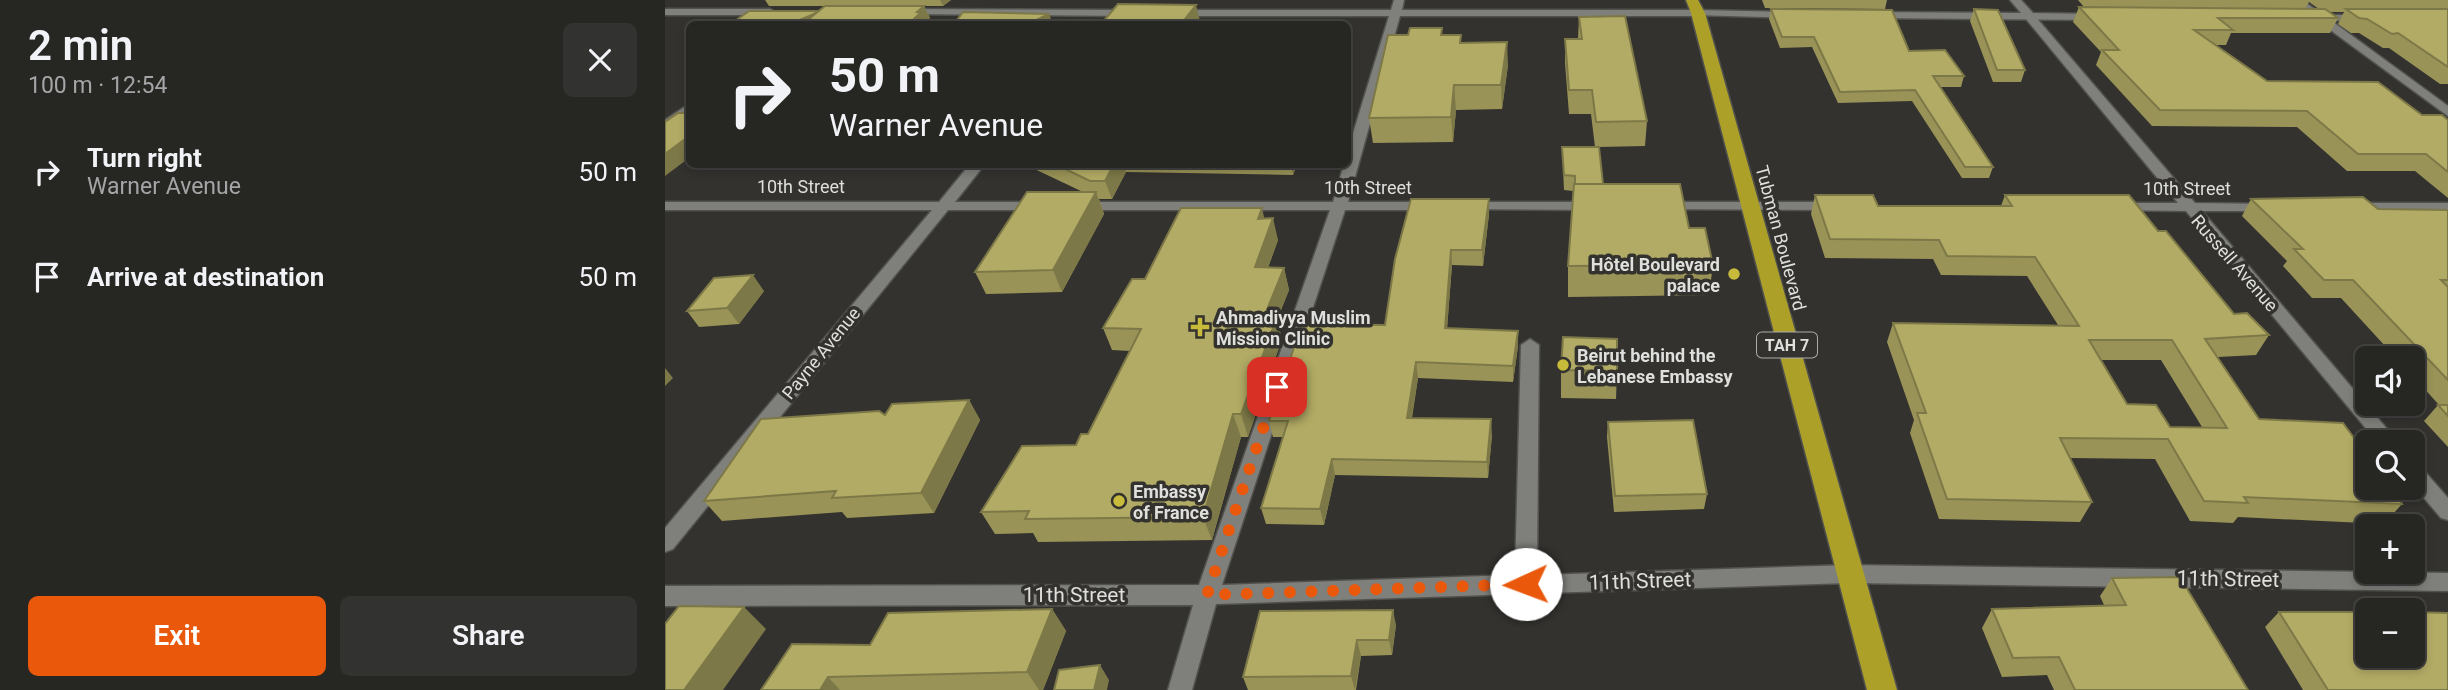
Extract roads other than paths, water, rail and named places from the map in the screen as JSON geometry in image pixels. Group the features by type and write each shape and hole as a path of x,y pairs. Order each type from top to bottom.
{"highway":[{"name":"Tubman Boulevard","path":"1695,7 1882,690"}],"street":[{"path":"1102,21 1121,0"},
{"path":"1351,164 1399,0"},
{"name":"Russell Avenue","path":"2015,0 2378,430"},
{"path":"2295,0 2448,112"},
{"path":"1164,13 1394,15 1695,7 1809,15"},
{"path":"665,12 783,12"},
{"path":"891,12 1150,13"},
{"path":"1864,15 2113,17"},
{"path":"2293,18 2372,18"},
{"path":"665,126 686,110"},
{"name":"Payne Avenue","path":"665,543 975,168"},
{"path":"1180,690 1207,595 1350,168"},
{"name":"10th Street","path":"665,206 1612,206"},
{"path":"1653,206 1845,206"},
{"name":"10th Street","path":"2105,207 2283,207"},
{"path":"2338,207 2448,207"},
{"path":"1526,584 1530,345"},
{"path":"2425,485 2448,512"},
{"name":"11th Street","path":"665,596 1207,595 1849,574 2448,582"}],"place":[{"name":"Hôtel Boulevard palace","path":"1734,274"},
{"name":"Ahmadiyya Muslim Mission Clinic","path":"1200,327"},
{"name":"Beirut behind the Lebanese Embassy","path":"1563,365"},
{"name":"Embassy of France","path":"1119,501"}]}
